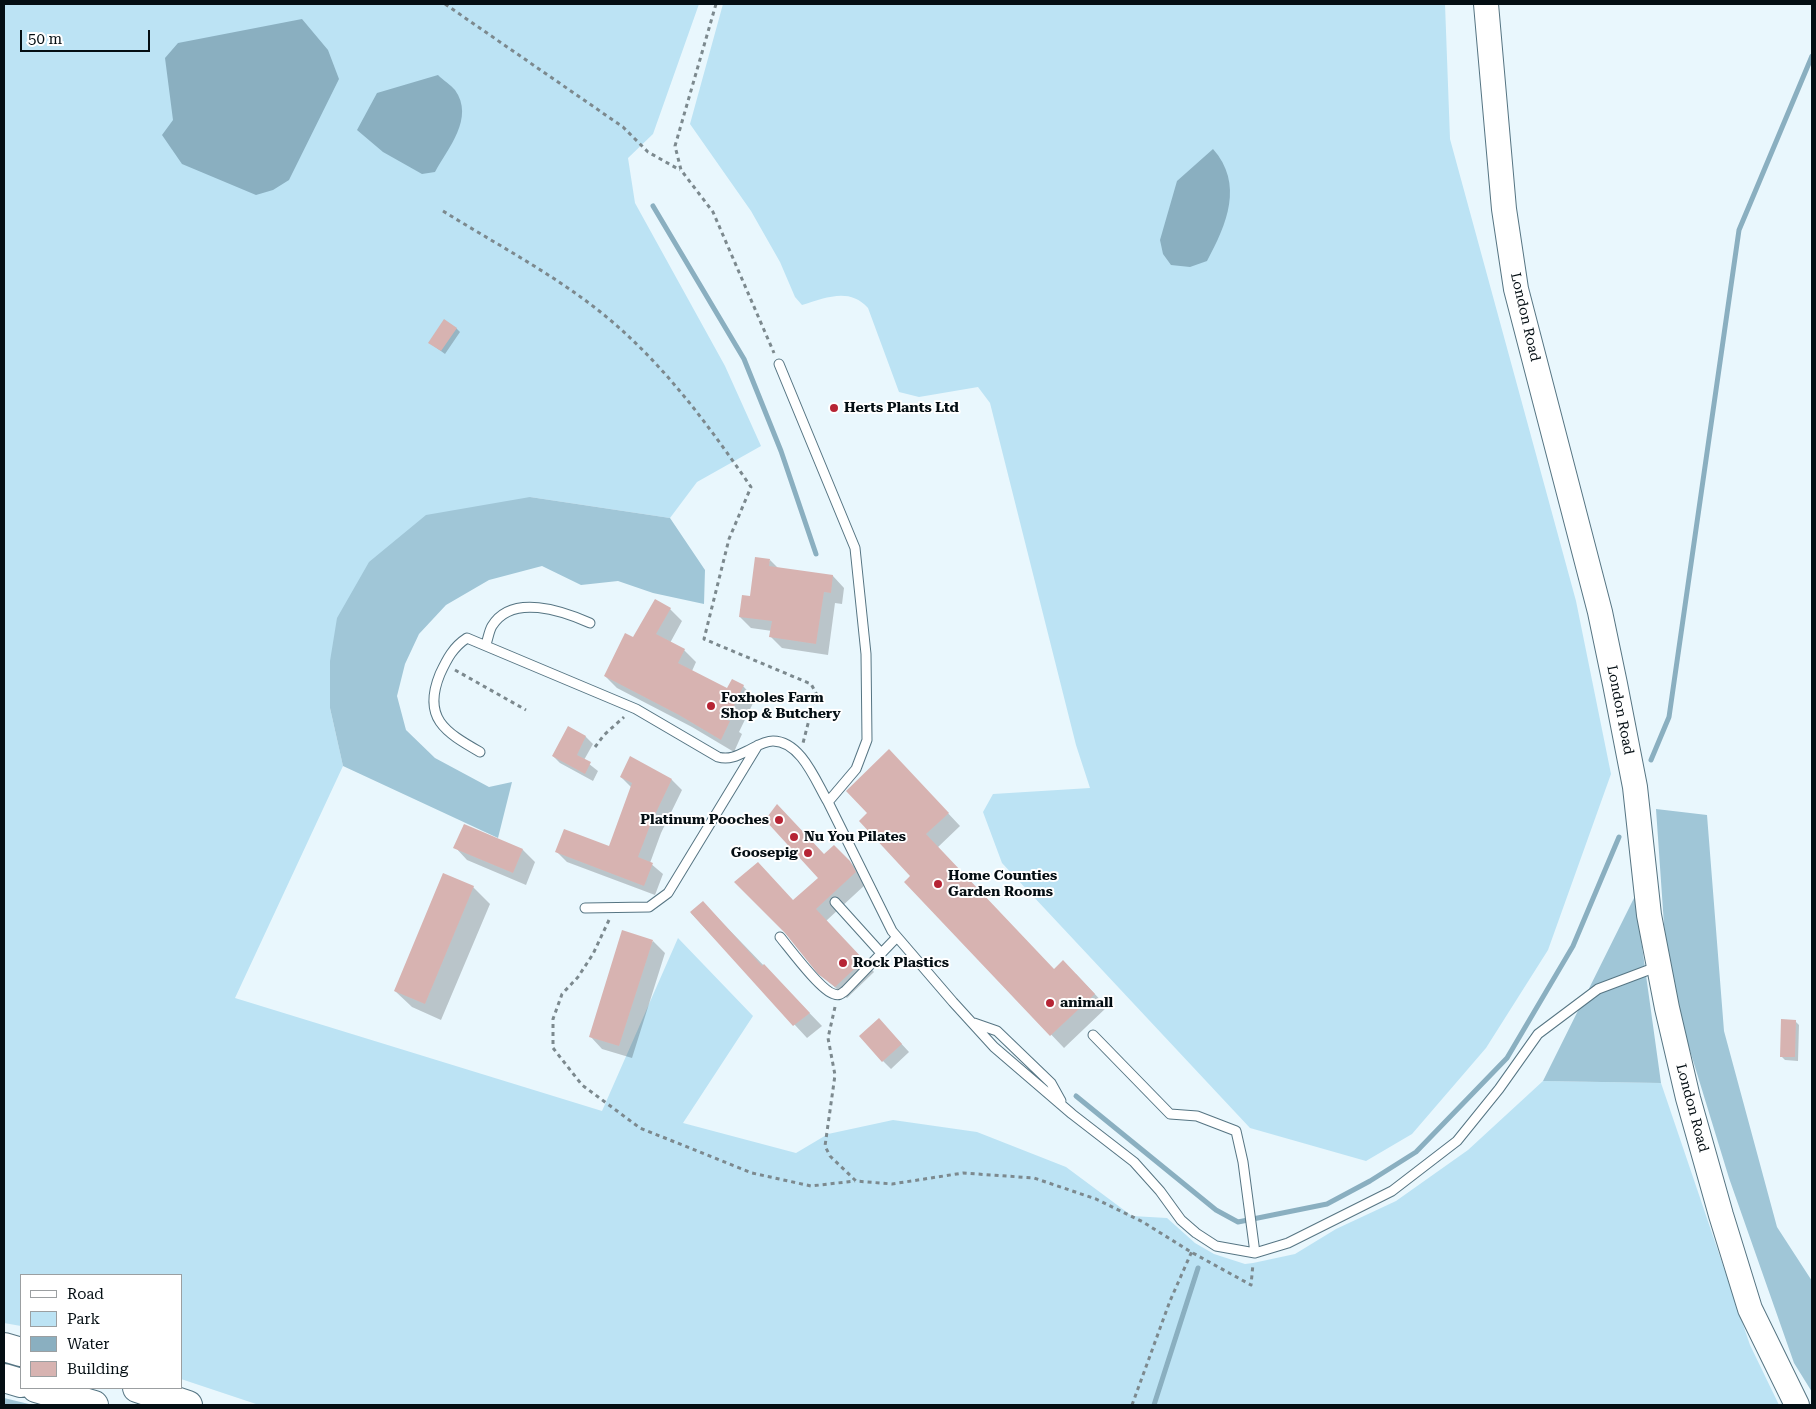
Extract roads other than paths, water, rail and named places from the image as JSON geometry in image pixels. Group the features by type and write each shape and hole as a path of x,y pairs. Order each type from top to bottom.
{"highway":[{"path":"4,1347 20,1352"},
{"path":"4,1378 20,1384"},
{"path":"39,1389 94,1405"},
{"path":"140,1389 188,1405"}],"main road":[{"name":"London Road","path":"1486,4 1503,200 1516,288 1600,612 1634,787 1649,915 1688,1098 1721,1216 1750,1308 1797,1405"}],"lane":[{"path":"779,364 855,548 866,654 867,740 856,769 828,802"},
{"path":"486,644 491,627 498,619 507,612 526,607 547,608 590,623"},
{"path":"480,752 459,740 444,727 435,714 432,700 434,689 444,664 458,644 467,638 486,644 636,709 725,759 733,758 759,745 773,741 790,746 800,756 828,802 897,936 994,1047 1064,1107 1134,1162 1160,1191 1181,1220 1216,1246 1255,1253 1288,1243 1392,1191 1457,1141 1499,1089 1538,1034 1598,989 1659,966"},
{"path":"585,908 649,907 668,893 759,745"},
{"path":"835,902 882,953"},
{"path":"780,937 823,987 832,994 838,995 845,991 897,936"},
{"path":"972,1023 997,1031 1051,1083 1064,1107"},
{"path":"1093,1035 1170,1114 1197,1116 1236,1131 1255,1253"}],"water":[{"path":"302,19 328,50 339,79 289,180 273,190 256,195 182,164 162,135 173,120 165,58 178,43"},
{"path":"438,75 455,90 462,111 461,122 452,143 435,172 422,174 383,152 357,130 377,93"},
{"path":"1213,149 1222,162 1228,176 1230,190 1226,219 1221,233 1207,261 1190,267 1171,265 1163,254 1160,240 1177,181"}],"waterway":[{"path":"1651,760 1669,717 1739,230 1812,56"},
{"path":"653,206 744,359 781,451 816,554"},
{"path":"1076,1096 1216,1210 1238,1222 1327,1204 1370,1181 1416,1152 1507,1058 1573,946 1619,837"},
{"path":"1154,1405 1198,1268"}],"place":[{"name":"Herts Plants Ltd","path":"834,408"},
{"name":"Foxholes Farm Shop & Butchery","path":"711,706"},
{"name":"Platinum Pooches","path":"779,820"},
{"name":"Nu You Pilates","path":"794,837"},
{"name":"Goosepig","path":"808,853"},
{"name":"Home Counties Garden Rooms","path":"938,884"},
{"name":"Rock Plastics","path":"843,963"},
{"name":"animall","path":"1050,1003"}]}
